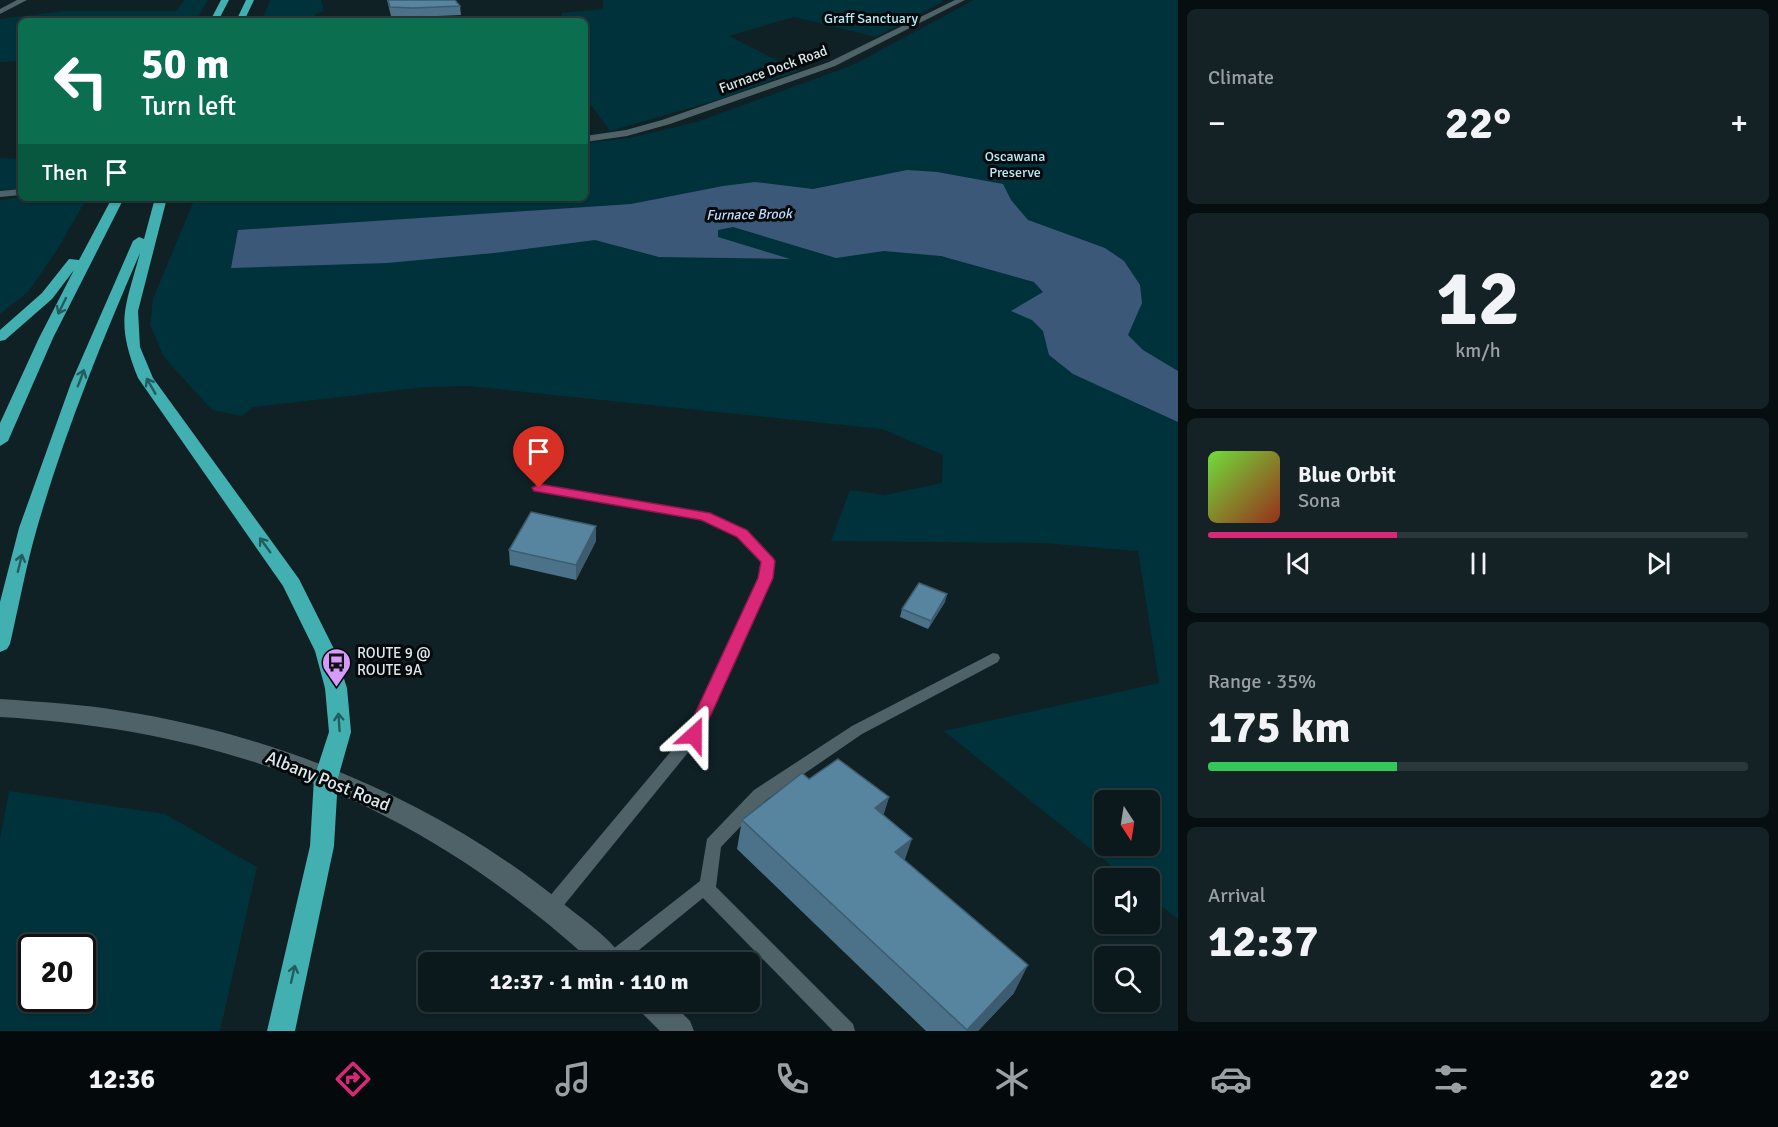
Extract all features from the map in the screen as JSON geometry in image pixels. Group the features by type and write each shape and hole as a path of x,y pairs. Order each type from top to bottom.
{"highway":[{"path":"216,18 225,0"},
{"path":"241,18 250,0"},
{"path":"0,337 29,313 58,283 115,201"},
{"path":"0,441 46,338 115,201"},
{"path":"0,644 28,529 61,433 98,334 159,201"},
{"path":"159,201 130,312 133,347 158,397 275,558 310,616 325,651 336,688 340,732 327,778 322,846 281,1031"}],"street":[{"path":"0,12 23,0"},
{"name":"Furnace Dock Road","path":"588,139 627,133 666,122 841,60 961,0"},
{"path":"0,194 18,192"},
{"name":"Albany Post Road","path":"0,708 50,709 120,717 194,732 327,778 400,811 471,851 550,909 599,952"},
{"path":"661,1012 680,1031"}],"lane":[{"path":"539,488 705,516 742,533 768,561 765,578 694,735 550,909"},
{"path":"707,890 713,844 760,795 857,730 993,658"},
{"path":"623,952 704,887 846,1031"}],"green space":[{"path":"185,0 208,0 198,18 18,18 18,61 0,62 0,19 64,11 176,11"},
{"path":"270,0 321,0 324,11 315,14 316,18 263,18"},
{"name":"Graff Sanctuary","path":"603,0 944,1 876,37 794,17 729,36 798,71 721,99 610,131 588,101 588,18 560,18 562,13 603,9"},
{"name":"Oscawana Preserve","path":"974,0 1178,0 1178,919 1160,905 1160,868 1114,868 1099,856 1160,856 1160,790 1094,790 1094,852 944,731 1159,683 1138,551 1044,543 831,541 850,490 885,495 942,483 943,455 882,429 468,386 425,387 253,407 242,416 212,410 164,357 150,325 153,299 194,201 588,201 588,143 629,138 697,122 853,65"},
{"path":"0,158 18,159 18,188 0,191"},
{"path":"18,197 18,201 85,201 57,250 28,292 0,314 0,200"},
{"path":"9,791 165,814 257,867 220,1031 0,1031 0,839"}],"water":[{"name":"Furnace Brook","path":"907,170 937,172 1003,184 1011,200 1028,220 1105,248 1124,261 1140,285 1142,303 1128,335 1143,350 1178,371 1178,422 1073,374 1049,355 1043,331 1032,320 1011,311 1043,292 1034,282 941,256 884,251 836,258 733,227 718,230 718,237 790,259 659,257 595,240 494,253 387,263 231,268 238,230 631,204 755,182 813,189"}],"building":[{"path":"388,0 455,0 460,6 390,7"},
{"path":"531,512 596,526 576,565 509,550"},
{"path":"919,583 947,594 931,621 902,609"},
{"path":"838,759 889,797 875,808 912,839 895,852 1028,965 967,1030 742,820 802,773 809,779"}],"place":[{"name":"ROUTE 9 @ ROUTE 9A","path":"336,688"}],"route":[{"path":"539,488 705,516 742,533 768,561 765,578 694,735"}]}
